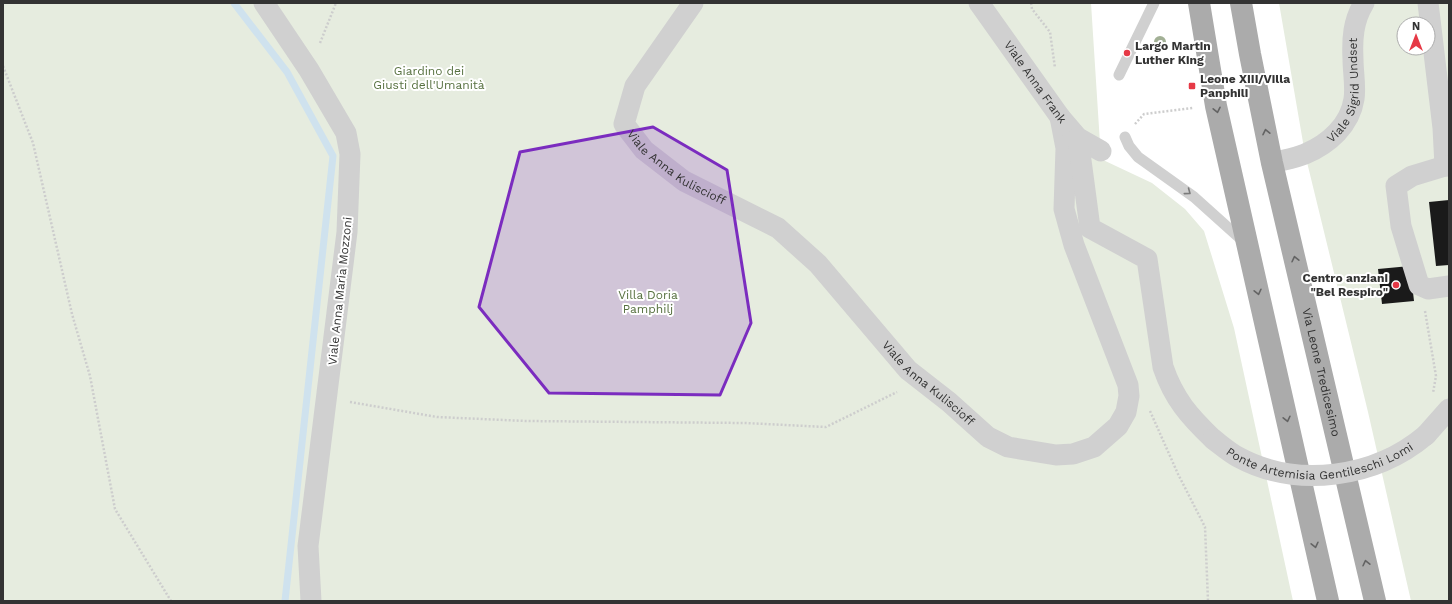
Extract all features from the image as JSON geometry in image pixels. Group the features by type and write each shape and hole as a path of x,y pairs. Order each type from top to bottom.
{"main road":[{"path":"1198,3 1216,106 1328,601"},
{"name":"Via Leone Tredicesimo","path":"1241,3 1272,163 1375,601"}],"street":[{"name":"Viale Anna Maria Mozzoni","path":"264,3 309,70 346,133 350,154 347,232 328,400 308,546 311,601"},
{"name":"Viale Anna Kuliscioff","path":"693,3 635,86 624,124 644,150 684,181 778,228 784,233 818,264 908,370 949,402 988,437 1008,446 1056,455 1073,454 1094,447 1118,426 1126,412 1129,396 1128,385 1074,245 1064,209 1066,148 1060,117"},
{"name":"Viale Anna Frank","path":"979,3 1060,117 1078,138 1101,151"},
{"name":"Viale Sigrid Undset","path":"1272,163 1305,154 1325,143 1340,131 1347,120 1353,108 1354,97 1352,44 1358,14 1364,3"},
{"path":"1428,3 1447,166 1412,176 1396,186 1401,226 1419,285 1428,289 1449,286"},
{"name":"Ponte Artemisia Gentileschi Lomi","path":"1078,138 1090,228 1147,259 1162,361 1169,384 1175,396 1191,418 1213,439 1239,457 1259,466 1289,473 1312,475 1342,473 1374,466 1402,453 1426,435 1449,409"}],"lane":[{"path":"1119,75 1154,3"},
{"path":"1124,137 1128,146 1134,153 1207,207 1248,246"}],"path":[{"path":"309,70 336,3"},
{"path":"1031,3 1032,9 1050,32 1056,74"},
{"path":"3,66 33,143 72,314 90,376 116,509 171,601"},
{"path":"1124,137 1144,114 1160,111 1216,106"},
{"path":"1419,285 1428,326 1436,376 1432,398"},
{"path":"328,400 375,406 437,417 526,420 745,423 826,427 921,380"},
{"path":"1148,406 1178,474 1205,526 1208,601"}],"highlighted area":[{"path":"653,127 727,170 751,323 720,395 549,393 479,307 520,152"}],"green space":[{"name":"Villa Doria Pamphilj","path":"3,3 1091,3 1101,159 1152,183 1185,209 1204,231 1234,328 1293,601 3,601"},
{"path":"1279,3 1449,3 1449,601 1411,601 1368,412 1305,154"}],"building":[{"path":"1449,200 1449,265 1436,266 1429,202"},
{"name":"Centro anziani \"Bel Respiro\"","path":"1410,266 1414,301 1382,304 1378,269"}],"waterway":[{"path":"234,3 287,72 333,156 285,601"}],"place":[{"name":"Largo Martin Luther King","path":"1127,53"},
{"name":"Leone XIII/Villa Panphili","path":"1192,86"},
{"name":"Centro anziani \"Bel Respiro\"","path":"1396,285"}],"park label":[{"name":"Giardino dei Giusti dell'Umanità","path":"429,78"}]}
